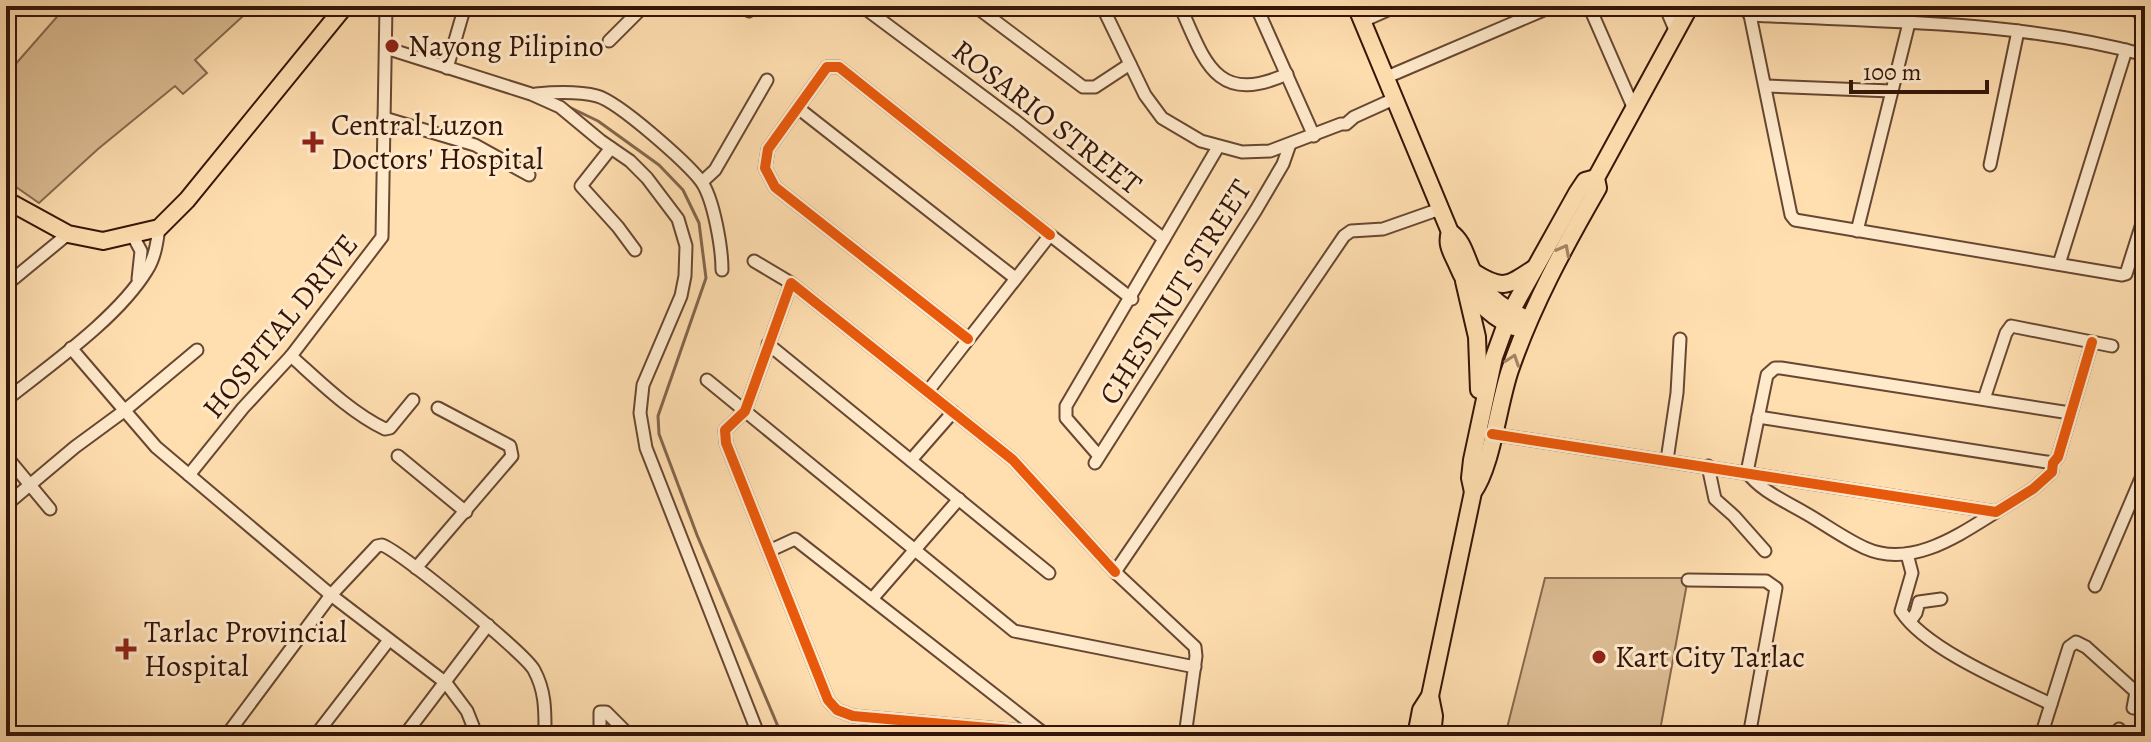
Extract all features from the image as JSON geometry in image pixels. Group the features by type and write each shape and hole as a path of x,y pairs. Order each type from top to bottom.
{"highway":[{"path":"6,200 68,234 103,241 159,228 187,200 345,6"},
{"path":"1473,492 1483,479 1506,380 1526,325 1598,188 1596,178 1690,6"},
{"path":"1360,14 1450,232 1447,242 1468,276 1479,303 1526,325"},
{"path":"1416,736 1421,710 1430,696 1473,492 1470,478 1479,417 1494,357 1508,318 1534,268 1585,181 1596,178"},
{"path":"1468,276 1499,285 1511,283 1534,268"},
{"path":"1468,276 1477,337 1479,417"},
{"path":"1430,696 1434,716 1432,736"}],"street":[{"name":"HOSPITAL DRIVE","path":"189,475 243,408 291,356 382,237 385,227 386,6"},
{"path":"447,68 465,6"},
{"path":"609,41 644,6"},
{"name":"ROSARIO STREET","path":"862,6 1016,121 1164,239"},
{"path":"876,17 883,6"},
{"path":"975,6 1083,87 1095,87 1130,64"},
{"path":"1102,6 1145,95 1162,118 1218,147 1242,152 1270,151 1314,136 1341,124 1346,116 1354,117 1396,98"},
{"path":"1180,6 1199,50 1216,74 1229,82 1251,86 1287,74"},
{"path":"1256,6 1314,136"},
{"path":"1360,14 1397,6"},
{"path":"1387,77 1553,6"},
{"path":"1589,6 1634,109"},
{"path":"1665,6 1676,32"},
{"path":"2127,6 2145,15"},
{"path":"2145,55 2063,37 2018,31 1746,10 1766,86 1791,215 1797,221 2125,275 2145,214"},
{"path":"1857,231 1909,23"},
{"path":"1990,165 2018,31"},
{"path":"386,48 531,94 560,107 630,161 678,219 687,260 681,296 643,385 640,413 646,448 759,736"},
{"path":"2059,264 2126,50"},
{"path":"968,339 775,187 765,168 765,156 827,67 839,67 1132,299 1218,147"},
{"path":"702,182 715,170 767,80"},
{"path":"1766,86 1891,91"},
{"path":"531,94 565,91 600,97 626,112 651,133 702,182 712,211 722,270"},
{"path":"798,108 1015,278"},
{"path":"384,118 475,145 529,175"},
{"name":"CHESTNUT STREET","path":"1132,299 1064,411 1097,459 1256,210 1283,164 1290,144"},
{"path":"611,148 581,186 635,250"},
{"path":"1115,572 1344,236 1351,231 1383,229 1440,209"},
{"path":"6,400 71,348 137,283 149,268 159,228"},
{"path":"6,285 68,234"},
{"path":"928,391 1050,235"},
{"path":"133,236 141,251 137,283"},
{"path":"754,261 791,283 1013,460 1115,572 1192,643 1196,651 1195,667 1185,736"},
{"path":"791,283 745,411 725,430 726,443 828,700 837,710 853,716 1079,736"},
{"path":"1984,399 2011,326 2112,346"},
{"path":"1667,460 1677,393 1680,339"},
{"path":"1747,472 1762,487 1864,548 1907,554 1959,536 2049,476 2058,457 2092,342"},
{"path":"768,344 1049,573"},
{"path":"71,348 156,447 331,595 446,683 467,711 474,736"},
{"path":"6,505 197,350"},
{"path":"291,356 365,418 385,429 390,428 413,400"},
{"path":"1747,472 1764,380 1775,368 2070,413"},
{"path":"707,380 1014,631 1195,667"},
{"path":"416,568 510,461 512,451 510,446 438,408"},
{"path":"911,460 953,412"},
{"path":"1758,417 2053,463"},
{"path":"1492,434 1996,512"},
{"path":"6,456 50,509"},
{"path":"398,456 466,512"},
{"path":"1708,466 1715,499 1765,551"},
{"path":"2095,586 2145,469"},
{"path":"872,599 959,499"},
{"path":"769,551 795,539 1034,734"},
{"path":"226,736 331,595 377,546 388,547 416,568 488,625 533,667 545,695 545,736"},
{"path":"1907,554 1912,573 1901,611 1927,639 2051,704"},
{"path":"1688,580 1766,581 1776,588 1749,736"},
{"path":"1911,620 1919,602 1941,599"},
{"path":"404,736 488,625"},
{"path":"315,736 389,640"},
{"path":"2041,736 2069,647 2080,642 2136,692 2133,708"},
{"path":"600,736 600,712 606,712 630,736"}],"shaded area":[{"path":"73,6 254,6 195,60 207,73 183,94 175,86 98,149 39,203 6,180 6,75 62,11"},
{"name":"Kart City Tarlac","path":"1545,578 1688,578 1659,736 1505,736"}],"waterway":[{"path":"567,106 598,121 659,165 683,190 699,223 706,278 658,416 659,434 697,535 782,736"}],"cycle path":[{"path":"968,339 775,187 765,168 768,149 827,67 839,67 1050,235"},
{"path":"1079,736 853,716 837,710 828,700 726,443 725,430 745,411 791,283 1013,460 1115,572"},
{"path":"1492,434 1996,512 2033,489 2052,472 2092,342"}],"place":[{"name":"Nayong Pilipino","path":"392,46"},
{"name":"Central Luzon Doctors' Hospital","path":"313,142"},
{"name":"Tarlac Provincial Hospital","path":"126,649"},
{"name":"Kart City Tarlac","path":"1599,657"}]}
